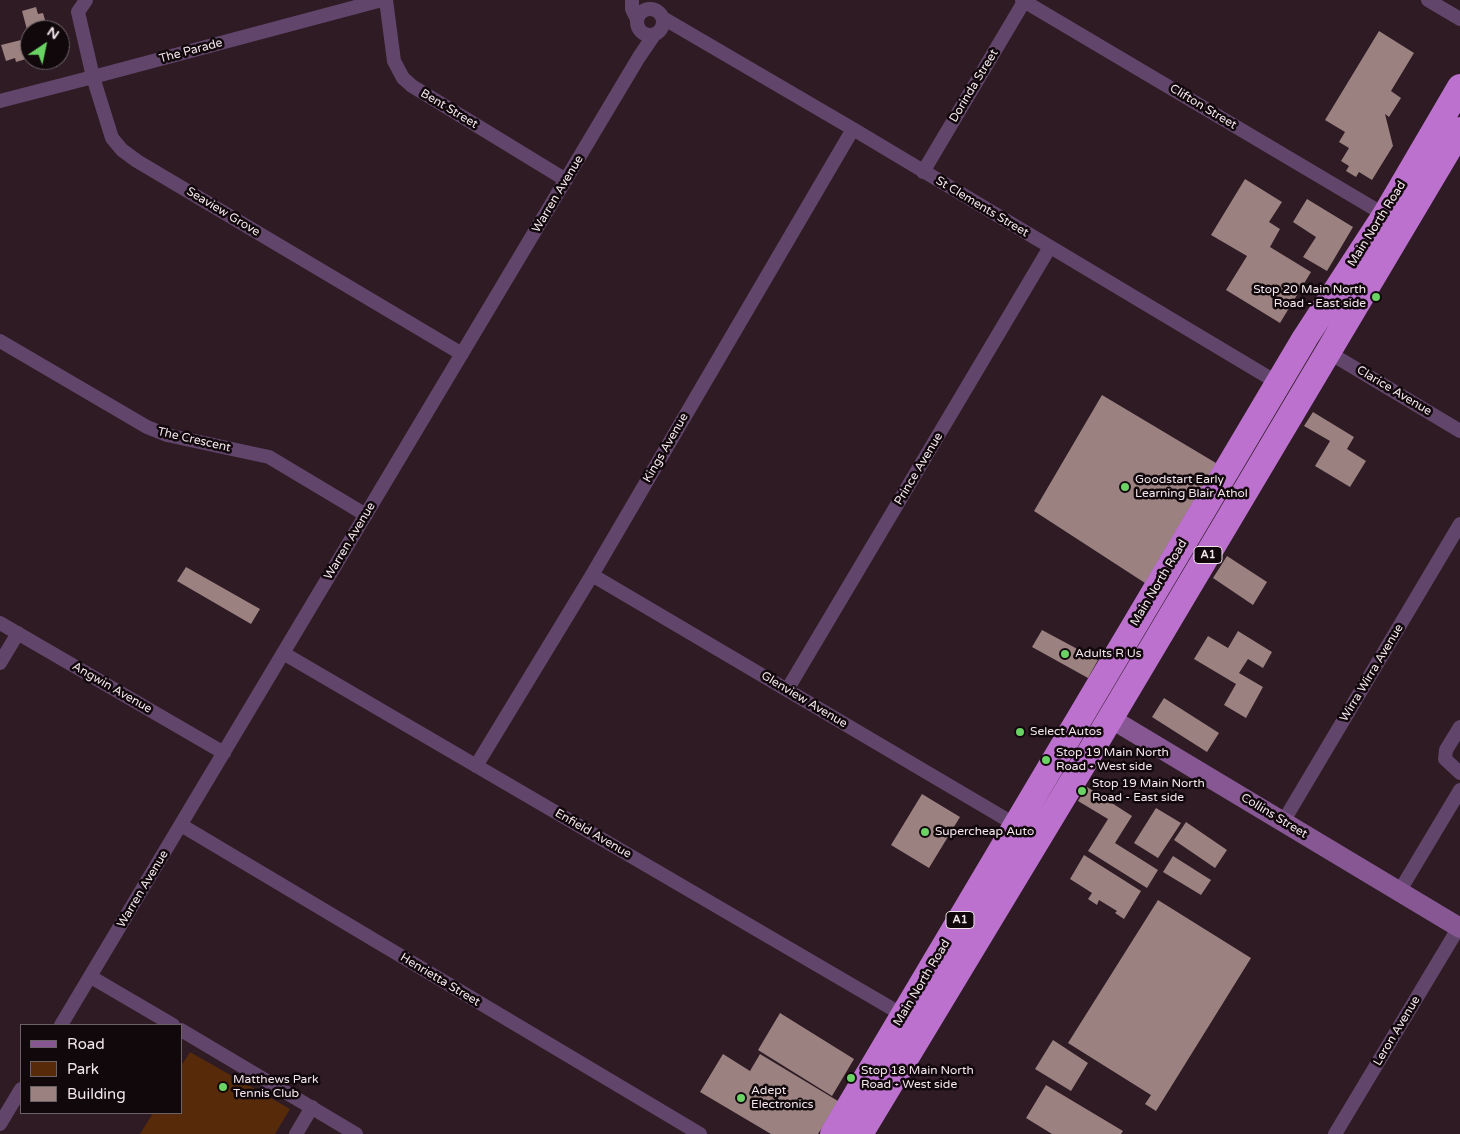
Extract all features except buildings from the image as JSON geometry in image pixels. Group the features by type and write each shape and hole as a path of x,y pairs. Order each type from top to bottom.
{"highway":[{"name":"Main North Road","path":"1027,831 1110,718 1328,352 1460,87"},
{"name":"Main North Road","path":"833,1134 914,1021 1027,831 1088,704 1305,338 1460,130"},
{"path":"1305,338 1328,352"},
{"name":"Collins Street","path":"1088,704 1110,718"},
{"name":"Main North Road","path":"860,1134 914,1021"}],"street":[{"name":"Seaview Grove","path":"86,0 78,12 92,78 112,138 122,150 137,161 462,354"},
{"name":"The Parade","path":"0,101 384,0"},
{"name":"Bent Street","path":"384,0 394,62 403,78 412,86 566,180"},
{"path":"632,0 632,9 643,34 648,36 686,32"},
{"name":"Dorinda Street","path":"923,172 1024,0"},
{"name":"Clifton Street","path":"1024,0 1394,220"},
{"path":"1428,0 1460,19"},
{"path":"639,57 638,24 640,14 646,4 658,11 663,18 662,28 657,34"},
{"name":"St Clements Street","path":"663,18 853,129 1278,383"},
{"name":"Warren Avenue","path":"62,1024 639,57 657,34"},
{"name":"Kings Avenue","path":"476,766 592,574 853,129"},
{"name":"Prince Avenue","path":"787,690 1050,247"},
{"name":"The Crescent","path":"0,341 146,428 167,435 269,457 366,515"},
{"name":"Clarice Avenue","path":"1328,352 1460,431"},
{"name":"Wirra Wirra Avenue","path":"1284,822 1460,524"},
{"name":"Glenview Avenue","path":"592,574 1027,831"},
{"name":"Angwin Avenue","path":"0,623 224,753"},
{"path":"0,663 18,633"},
{"name":"Enfield Avenue","path":"283,654 914,1021"},
{"name":"Collins Street","path":"1110,718 1459,928"},
{"path":"1460,727 1446,750 1445,759 1460,773"},
{"path":"1400,892 1460,790"},
{"name":"Henrietta Street","path":"181,825 700,1134"},
{"name":"Leron Avenue","path":"1335,1134 1459,928"},
{"path":"90,977 171,1024"},
{"path":"182,1031 356,1134"},
{"path":"1,1118 20,1090"},
{"path":"296,1134 312,1107"}],"green space":[{"name":"Matthews Park Tennis Club","path":"190,1052 290,1109 275,1134 140,1134 152,1114 182,1114 182,1064"}],"place":[{"name":"Stop 20 Main North Road - East side","path":"1376,297"},
{"name":"Goodstart Early Learning Blair Athol","path":"1125,487"},
{"name":"Adults R Us","path":"1065,654"},
{"name":"Select Autos","path":"1020,732"},
{"name":"Stop 19 Main North Road - West side","path":"1046,760"},
{"name":"Stop 19 Main North Road - East side","path":"1082,791"},
{"name":"Supercheap Auto","path":"925,832"},
{"name":"Stop 18 Main North Road - West side","path":"851,1078"},
{"name":"Matthews Park Tennis Club","path":"223,1087"},
{"name":"Adept Electronics","path":"741,1098"}]}
